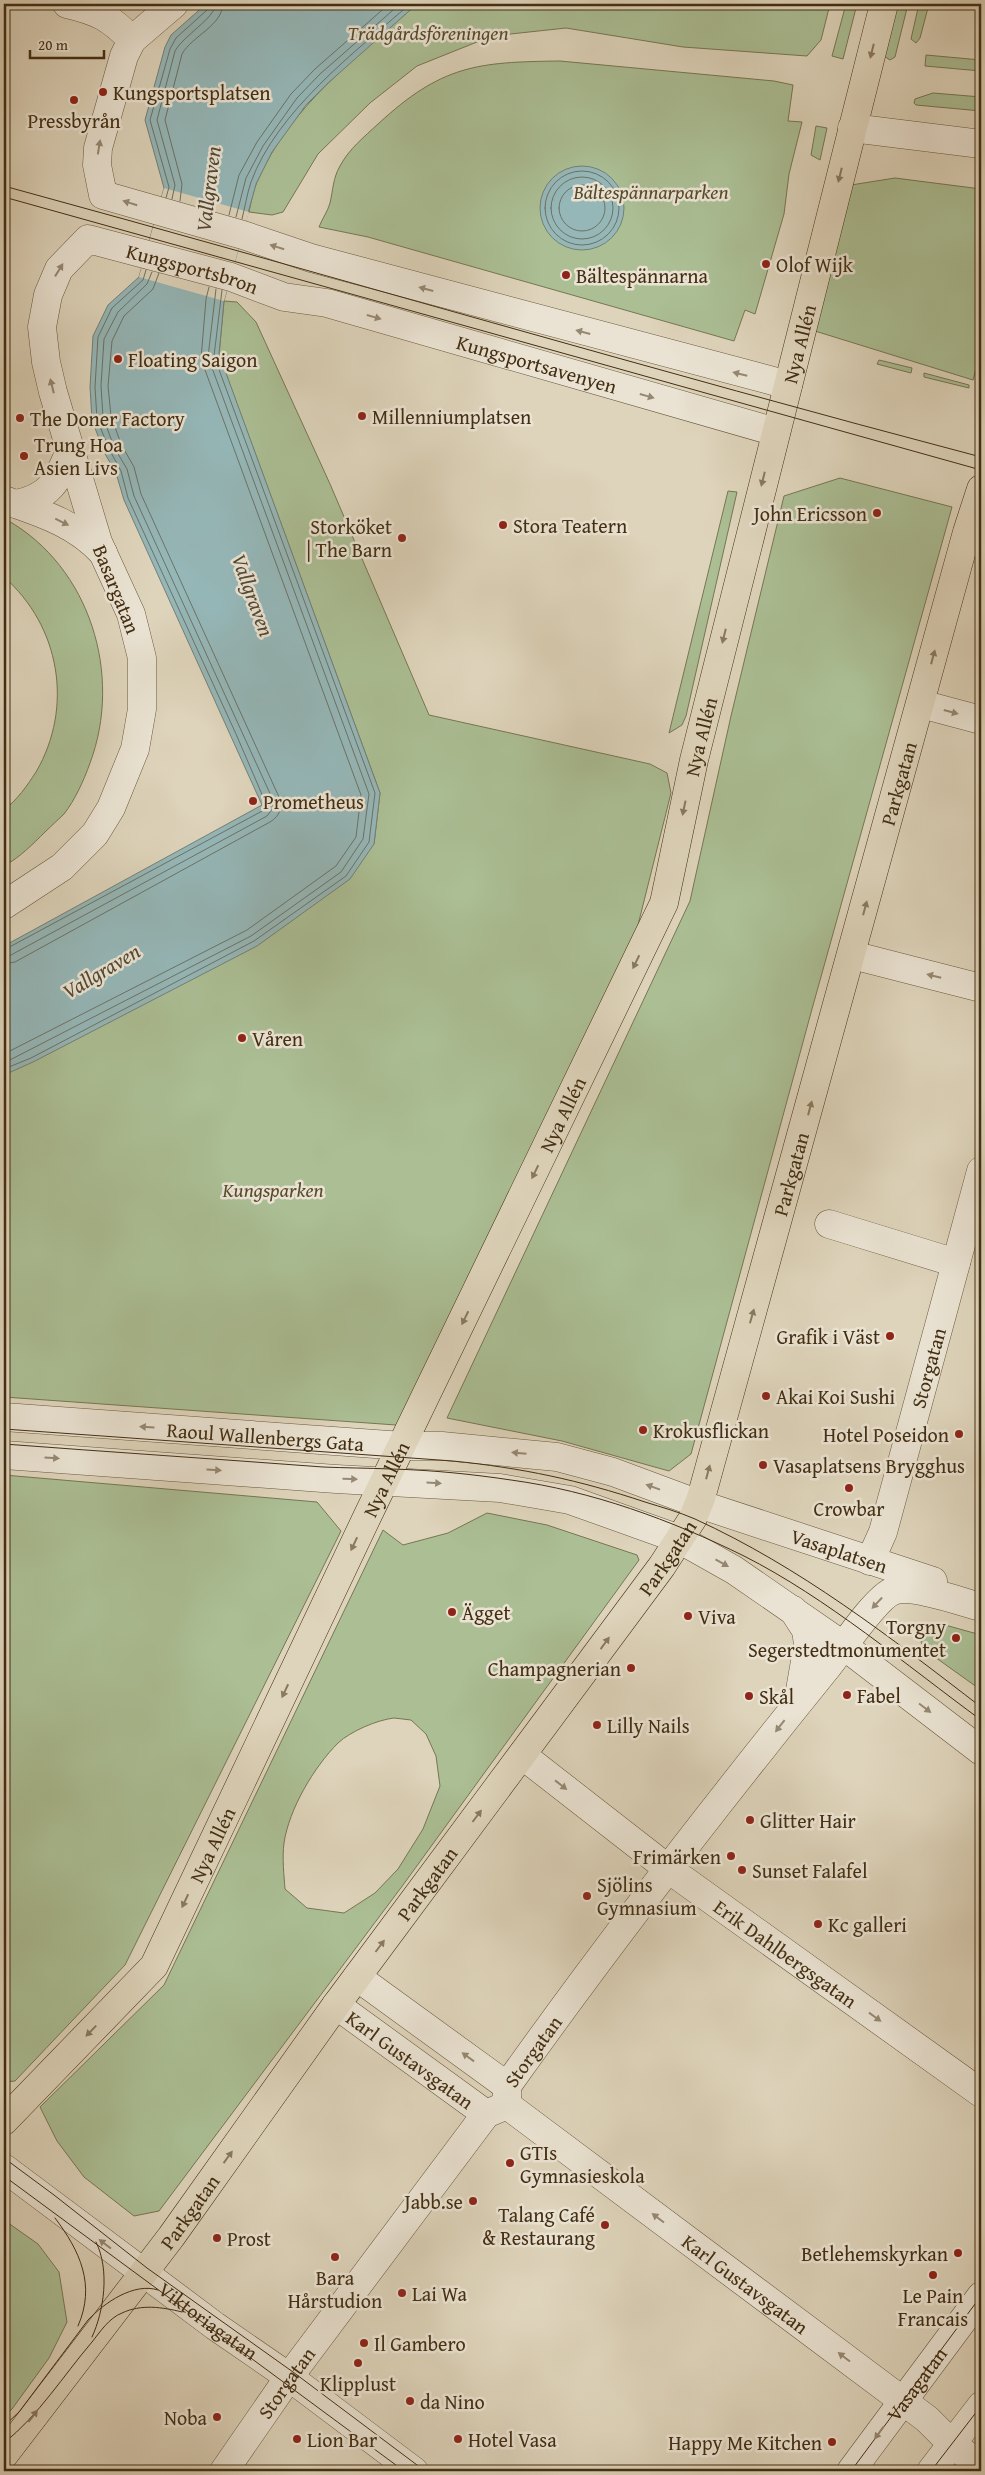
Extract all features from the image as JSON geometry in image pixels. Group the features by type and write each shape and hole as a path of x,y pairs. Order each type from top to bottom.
{"main road":[{"name":"Nya Allén","path":"4,2121 154,1966 385,1480 664,903 694,760 884,4"},
{"name":"Parkgatan","path":"4,2455 143,2273 336,2005 522,1756 679,1539 699,1504 981,489"}],"street":[{"path":"67,4 94,10 114,22 132,40"},
{"path":"174,4 132,40 124,56 98,148 96,165 103,195 157,212 243,235 311,258 788,385"},
{"path":"852,128 981,144"},
{"name":"Kungsportsbron","path":"88,239 231,276 263,290 297,299"},
{"name":"Basargatan","path":"4,905 62,867 95,834 110,808 135,749 142,709 142,658 131,614 103,553 70,450 46,362 42,327 48,295 59,269 88,239"},
{"name":"Kungsportsavenyen","path":"297,299 327,303 776,432"},
{"path":"10,502 34,500 46,492 57,480 70,450"},
{"path":"10,502 66,523 90,539 103,553"},
{"path":"921,704 981,720"},
{"path":"852,955 981,988"},
{"name":"Storgatan","path":"870,1561 883,1532 981,1172"},
{"path":"829,1224 956,1263"},
{"name":"Raoul Wallenbergs Gata","path":"4,1417 403,1446 442,1446 557,1457 613,1472 699,1504"},
{"name":"Raoul Wallenbergs Gata","path":"4,1455 500,1488 570,1500 679,1539"},
{"name":"Vasaplatsen","path":"699,1504 981,1598"},
{"path":"679,1539 734,1570 792,1608 838,1654 981,1751"},
{"name":"Vasaplatsen","path":"838,1654 874,1605 893,1591 906,1589 981,1606"},
{"name":"Storgatan","path":"792,1608 806,1630 808,1644 798,1703"},
{"name":"Storgatan","path":"224,2471 289,2377 500,2102 667,1868 838,1654"},
{"name":"Erik Dahlbergsgatan","path":"522,1756 667,1868 981,2093"},
{"name":"Karl Gustavsgatan","path":"357,1977 500,2102 902,2400 927,2419 952,2444 981,2466"},
{"name":"Karl Gustavsgatan","path":"336,2005 500,2102"},
{"name":"Viktoriagatan","path":"4,2168 143,2273 289,2377 414,2471"},
{"name":"Vasagatan","path":"851,2471 981,2296"},
{"path":"931,2471 981,2406"}],"green space":[{"name":"Trädgårdsföreningen","path":"417,4 830,4 821,40 807,56 683,47 566,28 492,36 417,66 370,103 318,154 283,212 272,215 249,212 257,182 271,155 287,130 306,106 349,63"},
{"path":"846,4 857,4 843,59 832,56"},
{"path":"896,4 908,4 895,57 890,60 884,56"},
{"path":"919,4 929,4 920,38 916,43 911,39"},
{"path":"926,55 981,60 981,71 925,66"},
{"name":"Bältespännarparken","path":"560,61 774,81 793,85 788,121 802,122 789,174 784,214 755,314 745,310 734,341 368,237 319,227 329,206 338,171 348,154 378,124 422,89 442,78 483,66 506,63"},
{"path":"933,93 981,97 981,111 916,105 914,103 915,99"},
{"path":"816,126 827,128 820,160 811,155"},
{"path":"895,178 981,189 981,349 973,380 815,331 851,185"},
{"name":"Kungsparken","path":"224,301 237,302 256,322 330,484 429,715 650,764 667,773 671,793 635,937 410,1426 4,1397 4,1075 374,844 380,793 219,355"},
{"path":"879,360 912,368 911,373 877,364"},
{"path":"924,373 969,385 969,388 924,377"},
{"path":"840,478 952,507 812,1009 691,1454 669,1471 562,1441 447,1418 690,901 731,716 784,496"},
{"path":"728,491 737,492 686,716 682,725 669,733"},
{"path":"7,520 36,540 60,565 78,594 92,626 100,660 103,695 99,729 90,763 72,803 64,814 31,846 4,866 4,810 17,797 36,772 48,747 55,721 57,695 55,669 49,643 38,619 23,597 4,577 4,526"},
{"path":"4,1475 317,1502 341,1531 125,1965 15,2081 4,2082"},
{"path":"487,1513 547,1525 637,1555 639,1560 403,1885 159,2211 134,2216 84,2177 57,2141 40,2107 164,1985 383,1530 403,1545 448,1533","holes":["387,1719 411,1720 426,1734 436,1756 440,1786 423,1829 398,1869 375,1893 344,1913 307,1908 285,1889 283,1860 284,1843 291,1816 304,1789 329,1753 350,1734"]},
{"path":"938,1623 981,1635 981,1690 925,1650 921,1642 928,1629"},
{"path":"4,2220 38,2244 59,2272 67,2322 49,2358 12,2409 4,2417"}],"water":[{"name":"Vallgraven","path":"206,4 417,4 306,105 272,152 256,184 224,301 219,354 380,793 374,844 350,879 257,946 33,1062 4,1075 4,946 262,805 124,500 116,473 104,452 92,420 90,387 93,336 108,305 139,277 164,188 145,120 165,47 171,35"},
{"path":"582,166 598,169 612,178 621,192 624,208 621,224 612,238 598,247 582,250 566,247 552,238 543,224 540,208 543,192 552,178 566,169"}],"pier":[{"path":"164,188 249,212 224,301 139,277"}],"tram line":[{"path":"4,186 736,391 981,457"},
{"path":"4,197 981,470"},
{"path":"4,1429 453,1461 527,1471 597,1487 689,1516 771,1559 808,1581 878,1629 981,1707"},
{"path":"4,1444 323,1467 451,1473 541,1485 601,1499 688,1530 744,1556 775,1573 866,1633 981,1720"},
{"path":"4,2158 147,2268 293,2372 425,2471"},
{"path":"4,2176 404,2471"},
{"path":"55,2218 72,2243 83,2269 86,2296 78,2326"},
{"path":"92,2337 100,2315 104,2290 103,2265 96,2242"},
{"path":"4,2426 19,2412 88,2320 102,2307 130,2291 149,2288 158,2290"},
{"path":"851,2471 981,2296"},
{"path":"4,2443 40,2408 102,2330 117,2315 144,2307 182,2312"},
{"path":"931,2471 981,2406"}],"place":[{"name":"Kungsportsplatsen","path":"103,92"},
{"name":"Pressbyrån","path":"74,100"},
{"name":"Olof Wijk","path":"766,264"},
{"name":"Bältespännarna","path":"566,275"},
{"name":"Floating Saigon","path":"118,359"},
{"name":"Millenniumplatsen","path":"362,416"},
{"name":"The Doner Factory","path":"20,418"},
{"name":"Trung Hoa Asien Livs","path":"24,456"},
{"name":"John Ericsson","path":"877,513"},
{"name":"Stora Teatern","path":"503,525"},
{"name":"Storköket | The Barn","path":"402,538"},
{"name":"Prometheus","path":"253,801"},
{"name":"Våren","path":"242,1038"},
{"name":"Grafik i Väst","path":"890,1336"},
{"name":"Akai Koi Sushi","path":"766,1396"},
{"name":"Krokusflickan","path":"643,1430"},
{"name":"Hotel Poseidon","path":"959,1434"},
{"name":"Vasaplatsens Brygghus","path":"763,1465"},
{"name":"Crowbar","path":"849,1488"},
{"name":"Ägget","path":"452,1612"},
{"name":"Viva","path":"688,1616"},
{"name":"Torgny Segerstedtmonumentet","path":"956,1638"},
{"name":"Champagnerian","path":"631,1668"},
{"name":"Fabel","path":"847,1695"},
{"name":"Skål","path":"749,1696"},
{"name":"Lilly Nails","path":"597,1725"},
{"name":"Glitter Hair","path":"750,1820"},
{"name":"Frimärken","path":"731,1856"},
{"name":"Sunset Falafel","path":"742,1870"},
{"name":"Sjölins Gymnasium","path":"587,1896"},
{"name":"Kc galleri","path":"818,1924"},
{"name":"GTIs Gymnasieskola","path":"510,2163"},
{"name":"Jabb.se","path":"473,2201"},
{"name":"Talang Café & Restaurang","path":"605,2225"},
{"name":"Prost","path":"217,2238"},
{"name":"Betlehemskyrkan","path":"958,2253"},
{"name":"Bara Hårstudion","path":"335,2257"},
{"name":"Le Pain Francais","path":"933,2275"},
{"name":"Lai Wa","path":"402,2293"},
{"name":"Il Gambero","path":"364,2343"},
{"name":"Klipplust","path":"358,2363"},
{"name":"da Nino","path":"410,2401"},
{"name":"Noba","path":"217,2417"},
{"name":"Lion Bar","path":"297,2439"},
{"name":"Hotel Vasa","path":"458,2439"},
{"name":"Happy Me Kitchen","path":"832,2442"}]}
